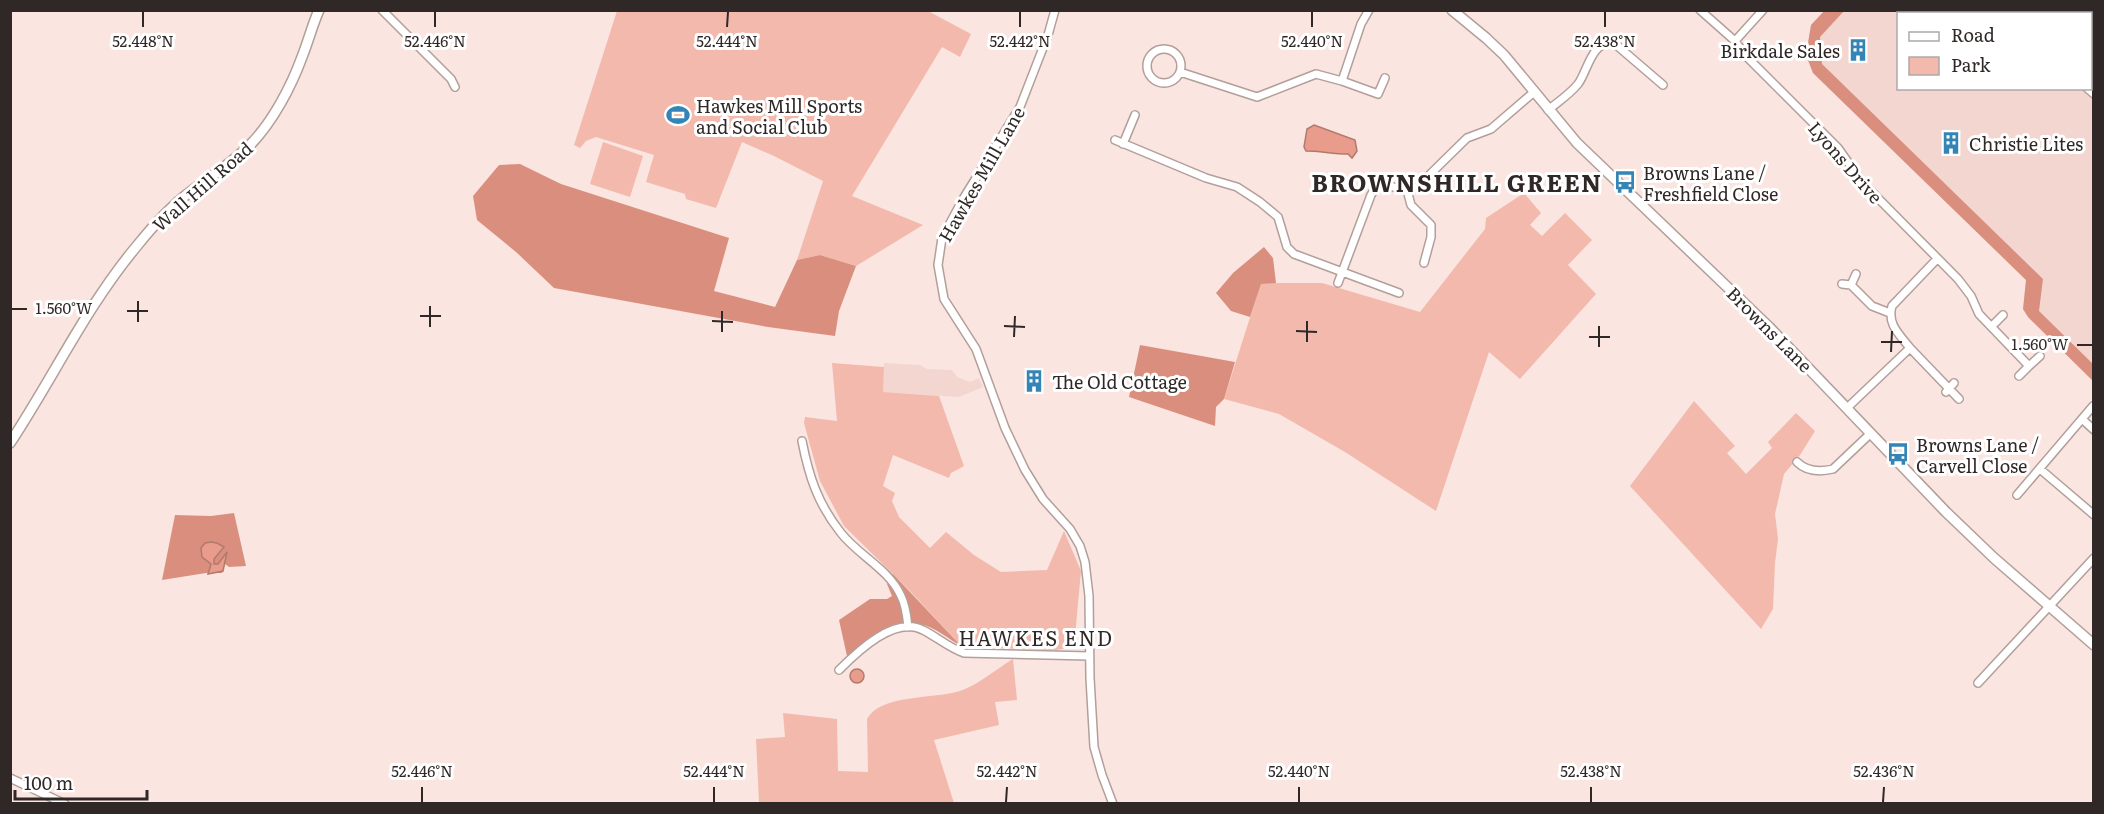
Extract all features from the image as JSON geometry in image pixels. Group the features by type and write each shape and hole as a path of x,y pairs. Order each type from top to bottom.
{"street":[{"name":"Wall Hill Road","path":"11,442 64,352 108,284 135,248 161,218 189,193 230,163 252,143 268,123 292,79 319,10"},
{"path":"382,10 451,79 454,87"},
{"name":"Hawkes Mill Lane","path":"1055,10 1048,35 1020,107 963,199 942,238 938,265 944,299 976,349 1005,428 1025,470 1042,499 1070,529 1080,546 1085,562 1089,596 1089,656 1094,747 1113,804"},
{"path":"1342,81 1361,24 1369,10"},
{"name":"Browns Lane","path":"1452,10 1504,55 1577,143 1612,179 1727,285 1946,512 1994,558 2094,645"},
{"name":"Lyons Drive","path":"1700,10 1735,41 1755,67 1838,148 1862,182 1958,279 1971,296 1979,314 2029,366"},
{"path":"1735,41 1763,10"},
{"path":"1548,110 1578,84 1591,57 1607,43 1614,43 1663,85"},
{"path":"1156,50 1171,50 1180,60 1180,72 1178,77 1170,82 1159,83 1149,75 1147,63 1151,54 1156,50"},
{"path":"1180,72 1257,97 1316,74 1378,94 1385,78"},
{"path":"1338,283 1373,190 1382,185 1413,189 1467,138 1491,129 1534,92"},
{"path":"1135,115 1119,142 1206,178 1237,187 1278,217 1290,251 1299,257 1399,293"},
{"path":"1407,190 1411,205 1431,225 1431,237 1424,263"},
{"path":"1937,259 1892,306 1890,313 1895,329 1910,348 1959,400"},
{"path":"1851,285 1856,274"},
{"path":"1842,284 1851,285 1872,306 1890,313"},
{"path":"1992,326 2003,315"},
{"path":"1847,408 1910,348"},
{"path":"2019,376 2040,356"},
{"path":"2017,495 2093,406"},
{"path":"2082,419 2094,430"},
{"path":"1797,462 1808,470 1833,468 1871,433"},
{"path":"802,441 810,479 822,505 842,534 880,569 901,595 908,627"},
{"path":"2040,469 2094,515"},
{"path":"1978,683 2094,558"},
{"path":"839,670 858,650 891,630 908,627 923,630 964,653 1089,656"},
{"path":"10,778 65,804"}],"shaded area":[{"path":"1825,10 1844,11 1820,37 1822,64 2043,279 2039,311 2093,364 2093,381 2028,317 2023,309 2026,280 1813,73 1806,55 1811,25"},
{"path":"1825,11 2093,11 2093,381 2028,317 2023,309 2026,280 1813,73 1806,55 1811,25"},
{"path":"1314,125 1355,140 1357,151 1352,158 1348,154 1306,151 1304,147 1307,129"},
{"path":"520,164 561,184 729,238 714,291 775,307 797,260 820,255 856,266 839,311 835,336 768,327 554,288 516,252 477,220 473,196 499,165"},
{"path":"1264,247 1273,258 1276,283 1261,284 1250,317 1231,311 1216,293 1233,273"},
{"path":"1140,345 1235,362 1224,399 1216,407 1215,426 1129,397"},
{"path":"884,363 952,370 957,377 970,382 979,378 983,387 959,397 882,392"},
{"path":"234,513 246,566 229,567 225,564 222,573 206,573 162,580 175,515 211,516"},
{"path":"211,542 224,547 214,559 214,564 218,564 227,552 223,571 208,574 211,564 202,557 201,548 205,543"},
{"path":"893,574 962,647 931,628 910,623 881,632 847,656 839,620 870,599 887,599 892,596 887,584"},
{"path":"857,669 862,671 864,676 862,681 857,683 852,681 850,676 852,671"}],"green space":[{"path":"617,11 928,11 971,34 960,57 942,47 852,196 923,225 856,266 820,255 797,260 823,181 742,142 716,208 686,199 685,194 646,182 654,155 596,137 586,141 580,148 574,145"},
{"path":"603,142 643,156 630,197 590,184"},
{"path":"1524,193 1541,213 1530,225 1542,236 1565,213 1592,240 1568,265 1596,294 1520,379 1489,352 1436,511 1345,452 1279,414 1224,399 1261,283 1322,283 1420,312 1485,229 1486,218"},
{"path":"832,363 884,367 883,392 939,396 964,466 951,473 949,478 893,455 883,486 895,493 892,501 899,517 930,548 946,532 974,555 1001,572 1047,570 1064,531 1081,571 1074,647 1057,650 962,647 909,590 844,526 820,481 804,423 805,417 837,421"},
{"path":"1694,401 1735,446 1727,453 1746,474 1772,448 1768,442 1796,413 1815,431 1800,455 1784,474 1775,514 1778,539 1773,609 1761,629 1630,486"},
{"path":"1013,659 1017,700 995,702 999,725 934,740 954,803 759,803 756,739 785,737 783,713 837,719 838,771 868,772 867,719 874,711 896,701 960,691"}],"place":[{"name":"Birkdale Sales","path":"1858,50"},
{"name":"Hawkes Mill Sports and Social Club","path":"678,115"},
{"name":"Christie Lites","path":"1951,143"},
{"name":"Browns Lane / Freshfield Close","path":"1625,182"},
{"name":"The Old Cottage","path":"1034,381"},
{"name":"Browns Lane / Carvell Close","path":"1898,454"}],"district":[{"name":"BROWNSHILL GREEN","path":"1457,181"},
{"name":"HAWKES END","path":"1036,637"}]}
